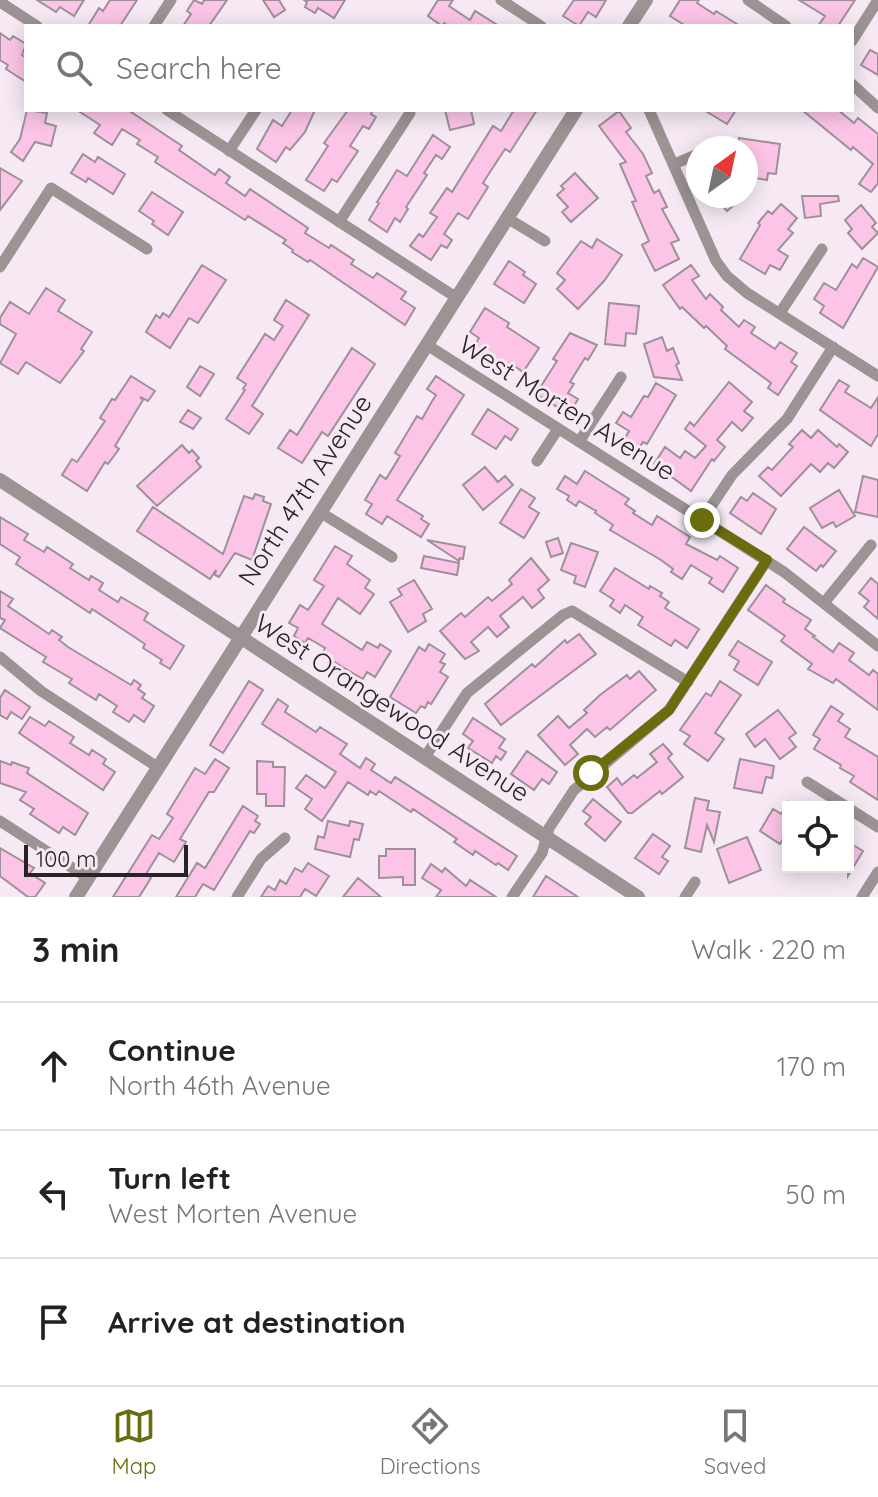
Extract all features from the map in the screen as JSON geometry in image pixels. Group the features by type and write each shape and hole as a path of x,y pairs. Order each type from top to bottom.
{"street":[{"path":"155,24 171,0"},
{"path":"501,0 538,24"},
{"path":"630,24 646,0"},
{"path":"748,0 783,24"},
{"path":"854,38 878,0"},
{"path":"0,2 34,24"},
{"path":"854,86 878,108"},
{"path":"170,112 457,298"},
{"path":"229,151 255,112"},
{"name":"North 47th Avenue","path":"76,897 575,112"},
{"path":"650,112 716,261 727,276 747,293 878,376"},
{"path":"339,222 410,113"},
{"path":"674,164 686,159"},
{"path":"0,267 51,188 147,249"},
{"path":"507,218 545,241"},
{"path":"780,313 822,249"},
{"name":"West Morten Avenue","path":"427,345 767,560 878,646"},
{"path":"702,520 732,475 787,419 833,347"},
{"path":"579,442 621,377"},
{"path":"537,461 558,429"},
{"name":"West Orangewood Avenue","path":"0,480 638,897"},
{"path":"320,512 392,557"},
{"path":"824,603 871,545"},
{"path":"512,897 542,853 549,828 574,790 669,710 767,560"},
{"path":"425,757 460,702 477,683 572,611 688,682"},
{"path":"0,657 41,691 159,768"},
{"path":"807,782 838,801"},
{"path":"854,811 878,827"},
{"path":"0,821 88,878"},
{"path":"237,897 261,859 285,838"},
{"path":"862,897 878,872"},
{"path":"685,897 695,882"}],"building":[{"path":"37,0 84,0 74,16 60,7 56,12"},
{"path":"110,0 137,0 121,24 89,24 99,8 103,11"},
{"path":"194,0 202,4 204,0 227,0 210,24 184,24 191,14 187,11"},
{"path":"263,0 279,0 285,10 274,17"},
{"path":"304,0 345,0 334,18 318,8 315,13 305,7 307,2"},
{"path":"438,0 453,0 449,6 470,20 475,11 496,24 439,24 428,16"},
{"path":"574,0 606,0 596,17 588,12 580,24 563,16"},
{"path":"680,0 699,0 697,3 714,14 716,11 737,24 683,24 670,16"},
{"path":"799,0 855,0 839,24 819,24 825,16"},
{"path":"0,33 10,40 13,36 24,43 24,81 6,69 8,65 0,60"},
{"path":"870,50 878,54 878,75 861,65"},
{"path":"27,112 47,113 45,123 56,126 51,146 35,142 23,161 11,152 20,139"},
{"path":"80,112 131,112 182,146 179,150 215,175 219,169 230,177 226,183 245,196 250,189 308,228 305,233 354,260 351,264 373,278 377,273 406,292 401,299 415,308 405,325 310,260 308,262 292,252 283,243 286,240 248,216 245,220 155,162 158,157 137,144 140,140 122,129 112,145 94,133 100,125"},
{"path":"291,112 314,112 305,132 290,150 286,147 276,162 257,149 273,120 282,126"},
{"path":"347,112 372,112 376,117 369,129 363,126 350,146 358,151 337,182 332,179 324,191 306,180 328,146 324,143"},
{"path":"446,112 471,112 474,124 450,130"},
{"path":"513,112 536,112 510,152 505,149 483,183 488,187 468,219 458,213 444,234 452,240 447,248 441,245 431,260 410,246 419,234 423,237 437,217 430,213 447,188 452,192 493,126 501,131"},
{"path":"620,112 631,128 626,132 643,154 652,173 646,176 654,193 659,190 667,207 662,209 679,240 671,243 679,259 655,271 642,245 649,241 620,164 626,162 599,126"},
{"path":"707,112 735,112 727,124"},
{"path":"804,112 840,112 854,123 858,118 878,134 878,183 871,192 859,184 873,164 853,147 851,150"},
{"path":"433,135 450,147 442,159 436,155 400,222 395,218 387,232 369,220 377,202 397,170 407,176"},
{"path":"758,141 780,144 776,174 768,173 767,180 758,179"},
{"path":"83,154 95,162 98,157 125,174 113,194 88,178 86,182 71,173"},
{"path":"0,168 22,181 0,210"},
{"path":"575,173 598,198 571,222 562,212 568,207 557,195 564,189 561,186"},
{"path":"152,192 183,212 168,235 139,211"},
{"path":"802,196 838,196 839,201 820,204 821,216 805,218"},
{"path":"781,204 797,218 788,229 793,233 778,250 788,256 780,270 770,265 765,274 740,259 760,225 758,223 768,211 772,214"},
{"path":"861,205 876,223 872,227 878,233 862,249 848,233 852,229 845,220"},
{"path":"597,239 622,255 604,281 578,309 557,289 565,280 557,273 581,241 592,248"},
{"path":"863,258 878,267 843,328 820,313 824,306 814,299 824,283 836,290 852,264 857,268"},
{"path":"509,261 536,284 524,303 494,284"},
{"path":"202,265 226,280 198,323 189,318 170,348 146,332 156,315 160,318 163,313 169,317"},
{"path":"691,265 699,276 692,280 706,299 710,294 739,327 744,320 755,327 751,333 775,349 780,342 797,353 791,362 797,366 778,395 768,388 771,383 725,349 727,346 706,326 704,328 682,307 680,309 663,285"},
{"path":"46,288 65,300 58,311 92,332 81,349 84,351 60,383 26,362 18,374 0,363 16,334 0,324 0,318 10,302 29,314"},
{"path":"286,300 309,315 252,406 263,414 249,434 226,419 245,390 246,384 237,378 265,334 274,340 283,326 274,320"},
{"path":"609,303 639,306 636,334 626,333 625,346 605,344"},
{"path":"485,308 539,348 523,372 510,363 506,369 473,348 479,338 470,332"},
{"path":"570,333 597,345 570,382 574,384 568,393 578,399 569,414 536,394"},
{"path":"662,337 667,351 673,348 682,380 654,377 644,344"},
{"path":"352,348 375,364 328,436 322,432 302,463 278,448 290,430 297,435"},
{"path":"200,366 214,374 200,396 187,387"},
{"path":"131,376 155,391 148,401 140,397 143,400 115,446 119,449 108,464 105,462 87,491 62,475 72,459 77,462 105,421 100,418"},
{"path":"436,376 464,395 397,500 423,516 421,519 429,524 421,537 387,516 382,524 366,514 372,504 365,500 380,475 386,479 400,456 395,453 417,416 422,419 436,395 427,389"},
{"path":"839,380 849,386 845,392 871,408 878,397 878,434 871,446 820,410"},
{"path":"729,382 752,402 744,411 753,418 742,431 732,422 717,440 725,447 714,461 712,459 691,491 654,464 665,447 680,458 685,451 695,458 706,446 685,429 690,422 694,426"},
{"path":"656,383 676,395 647,444 643,442 634,456 620,447 629,431 616,423 623,412 631,417"},
{"path":"488,409 518,429 511,440 505,436 496,449 472,434"},
{"path":"188,410 201,418 193,429 180,422"},
{"path":"802,430 811,438 818,430 837,447 839,444 848,452 834,468 828,463 820,472 811,464 781,496 759,476 768,467 772,470 793,447 789,444"},
{"path":"182,445 199,458 196,461 201,467 157,506 137,486"},
{"path":"485,467 498,482 505,476 513,485 483,510 463,485"},
{"path":"585,471 629,499 625,504 635,511 633,513 652,525 657,516 690,537 686,544 717,560 720,556 738,568 723,592 709,583 712,578 691,565 682,579 661,560 610,530 613,525 596,511 579,501 576,506 567,500 569,496 557,489 565,476 577,484"},
{"path":"863,476 878,480 878,517 855,512"},
{"path":"521,489 535,498 529,507 539,513 524,538 500,523"},
{"path":"839,490 855,516 836,527 833,522 822,528 810,508"},
{"path":"753,493 776,509 761,534 730,513 741,497 747,501"},
{"path":"255,494 271,504 252,560 235,553 219,577 215,575 216,570 210,579 137,531 153,507 223,554 244,496 253,499"},
{"path":"0,517 28,534 24,540 44,552 47,547 73,564 70,568 89,580 91,576 103,583 99,590 118,602 121,597 148,613 144,620 184,646 170,669 143,648 145,644 92,609 90,613 16,564 20,557 0,544"},
{"path":"804,527 836,551 816,571 787,549"},
{"path":"558,538 563,553 551,557 546,542"},
{"path":"427,540 465,547 463,559 459,561"},
{"path":"571,543 598,552 585,587 574,583 576,576 561,570"},
{"path":"335,546 352,556 347,564 370,580 365,588 374,594 360,614 338,598 322,624 362,650 367,642 378,648 380,644 391,651 375,677 367,672 363,679 349,671 322,654 325,648 308,638 305,643 294,636 298,628 289,623 300,605 308,610 324,586 314,580"},
{"path":"424,556 459,563 457,575 421,568"},
{"path":"531,558 549,580 538,590 544,598 532,608 523,597 500,616 509,627 497,637 488,627 471,642 479,651 465,659 440,631 461,613 465,617 488,597 492,601 512,584 509,580"},
{"path":"615,568 649,589 650,586 662,593 660,596 669,602 665,608 699,629 687,648 675,640 671,646 638,625 643,617 625,605 620,613 610,606 614,600 600,591"},
{"path":"871,578 878,584 878,619 864,607 869,601 859,593"},
{"path":"414,580 432,609 423,614 426,621 408,632 390,602 402,595 398,589"},
{"path":"766,585 785,599 783,602 811,620 805,629 813,637 833,652 839,643 854,653 849,660 869,675 873,670 878,674 878,710 836,679 833,683 808,669 812,664 781,641 785,636 748,610"},
{"path":"0,591 13,599 8,606 49,634 52,630 62,637 59,640 68,647 131,685 134,680 141,685 138,689 145,694 142,698 154,706 144,722 134,715 129,722 113,712 117,706 99,694 96,700 69,683 72,679 43,662 46,657 0,628 5,620 0,618"},
{"path":"579,634 596,654 501,725 485,704 532,664 535,667 565,640 567,643"},
{"path":"738,641 772,662 758,685 734,670 739,661 729,655"},
{"path":"429,644 445,654 440,662 445,664 440,672 448,677 431,704 428,702 425,708 421,706 416,713 390,697 419,647 425,651"},
{"path":"639,671 656,690 610,730 607,727 595,737 587,729 570,745 578,754 565,765 538,735 558,716 569,728 587,713 584,710 600,695 627,675 630,679"},
{"path":"249,681 263,690 223,753 210,745"},
{"path":"720,681 741,695 715,733 724,739 708,761 684,744 690,736 680,730 706,693 711,696"},
{"path":"5,690 30,707 22,719 11,712 7,719 0,715 0,698"},
{"path":"278,699 288,706 285,712 316,732 320,727 347,744 340,754 360,768 366,758 375,764 371,770 391,783 395,777 517,856 508,870 475,851 473,855 454,842 457,839 413,809 411,812 379,791 376,795 370,791 368,795 348,782 322,821 305,809 312,799 296,788 306,775 325,788 336,772 262,724"},
{"path":"831,706 843,714 838,721 850,729 845,737 878,757 878,800 850,782 854,776 840,768 841,765 814,749 820,739 813,735"},
{"path":"778,710 796,733 789,738 796,747 780,759 765,739 755,747 746,734"},
{"path":"30,717 45,726 49,721 74,737 70,743 89,755 92,750 106,759 103,764 115,772 103,790 19,733"},
{"path":"473,718 505,739 499,748 506,752 501,760 496,756 492,763 468,748 473,741 463,734"},
{"path":"663,744 672,754 668,758 683,777 662,794 660,791 628,813 607,787 617,778 622,785 634,775 637,778 657,762 650,754"},
{"path":"527,751 557,772 549,784 542,779 534,790 511,774"},
{"path":"215,759 229,768 214,792 209,792 180,839 186,842 174,862 159,853 146,874 151,878 139,897 113,897 152,835 159,839 173,818 167,814 195,768 205,774"},
{"path":"740,759 774,766 772,778 766,777 762,793 734,788"},
{"path":"0,761 29,768 27,773 88,813 75,835 63,827 59,833 30,814 34,809 20,800 26,792 0,783"},
{"path":"257,761 273,762 273,767 285,767 284,806 266,806 266,794 257,794"},
{"path":"695,798 709,801 707,810 720,812 714,842 707,825 701,852 685,848"},
{"path":"593,799 621,822 605,841 585,824 591,817 583,811"},
{"path":"243,806 258,816 255,821 260,824 254,833 250,831 214,890 203,884 195,897 176,897 197,863 205,868"},
{"path":"773,809 781,814 780,844 760,831"},
{"path":"328,821 349,826 350,821 363,824 359,840 354,839 350,857 315,849 318,836 324,838"},
{"path":"653,834 670,846 662,857 668,861 659,874 635,858"},
{"path":"747,837 761,870 729,883 717,849"},
{"path":"854,846 863,851 854,866"},
{"path":"0,848 34,868 30,873 45,883 35,897 28,897 0,876"},
{"path":"386,849 415,849 415,885 403,885 403,877 379,878 379,856 386,856"},
{"path":"308,863 329,876 316,896 305,889 300,897 261,897 268,886 275,890 280,880 286,884 295,868 302,872"},
{"path":"431,864 442,872 445,868 466,886 470,880 496,897 436,897 441,890 422,878"},
{"path":"546,876 578,897 533,897"},
{"path":"358,878 369,887 381,897 343,897"}],"route":[{"path":"591,773 669,710 767,560 702,520"}]}
